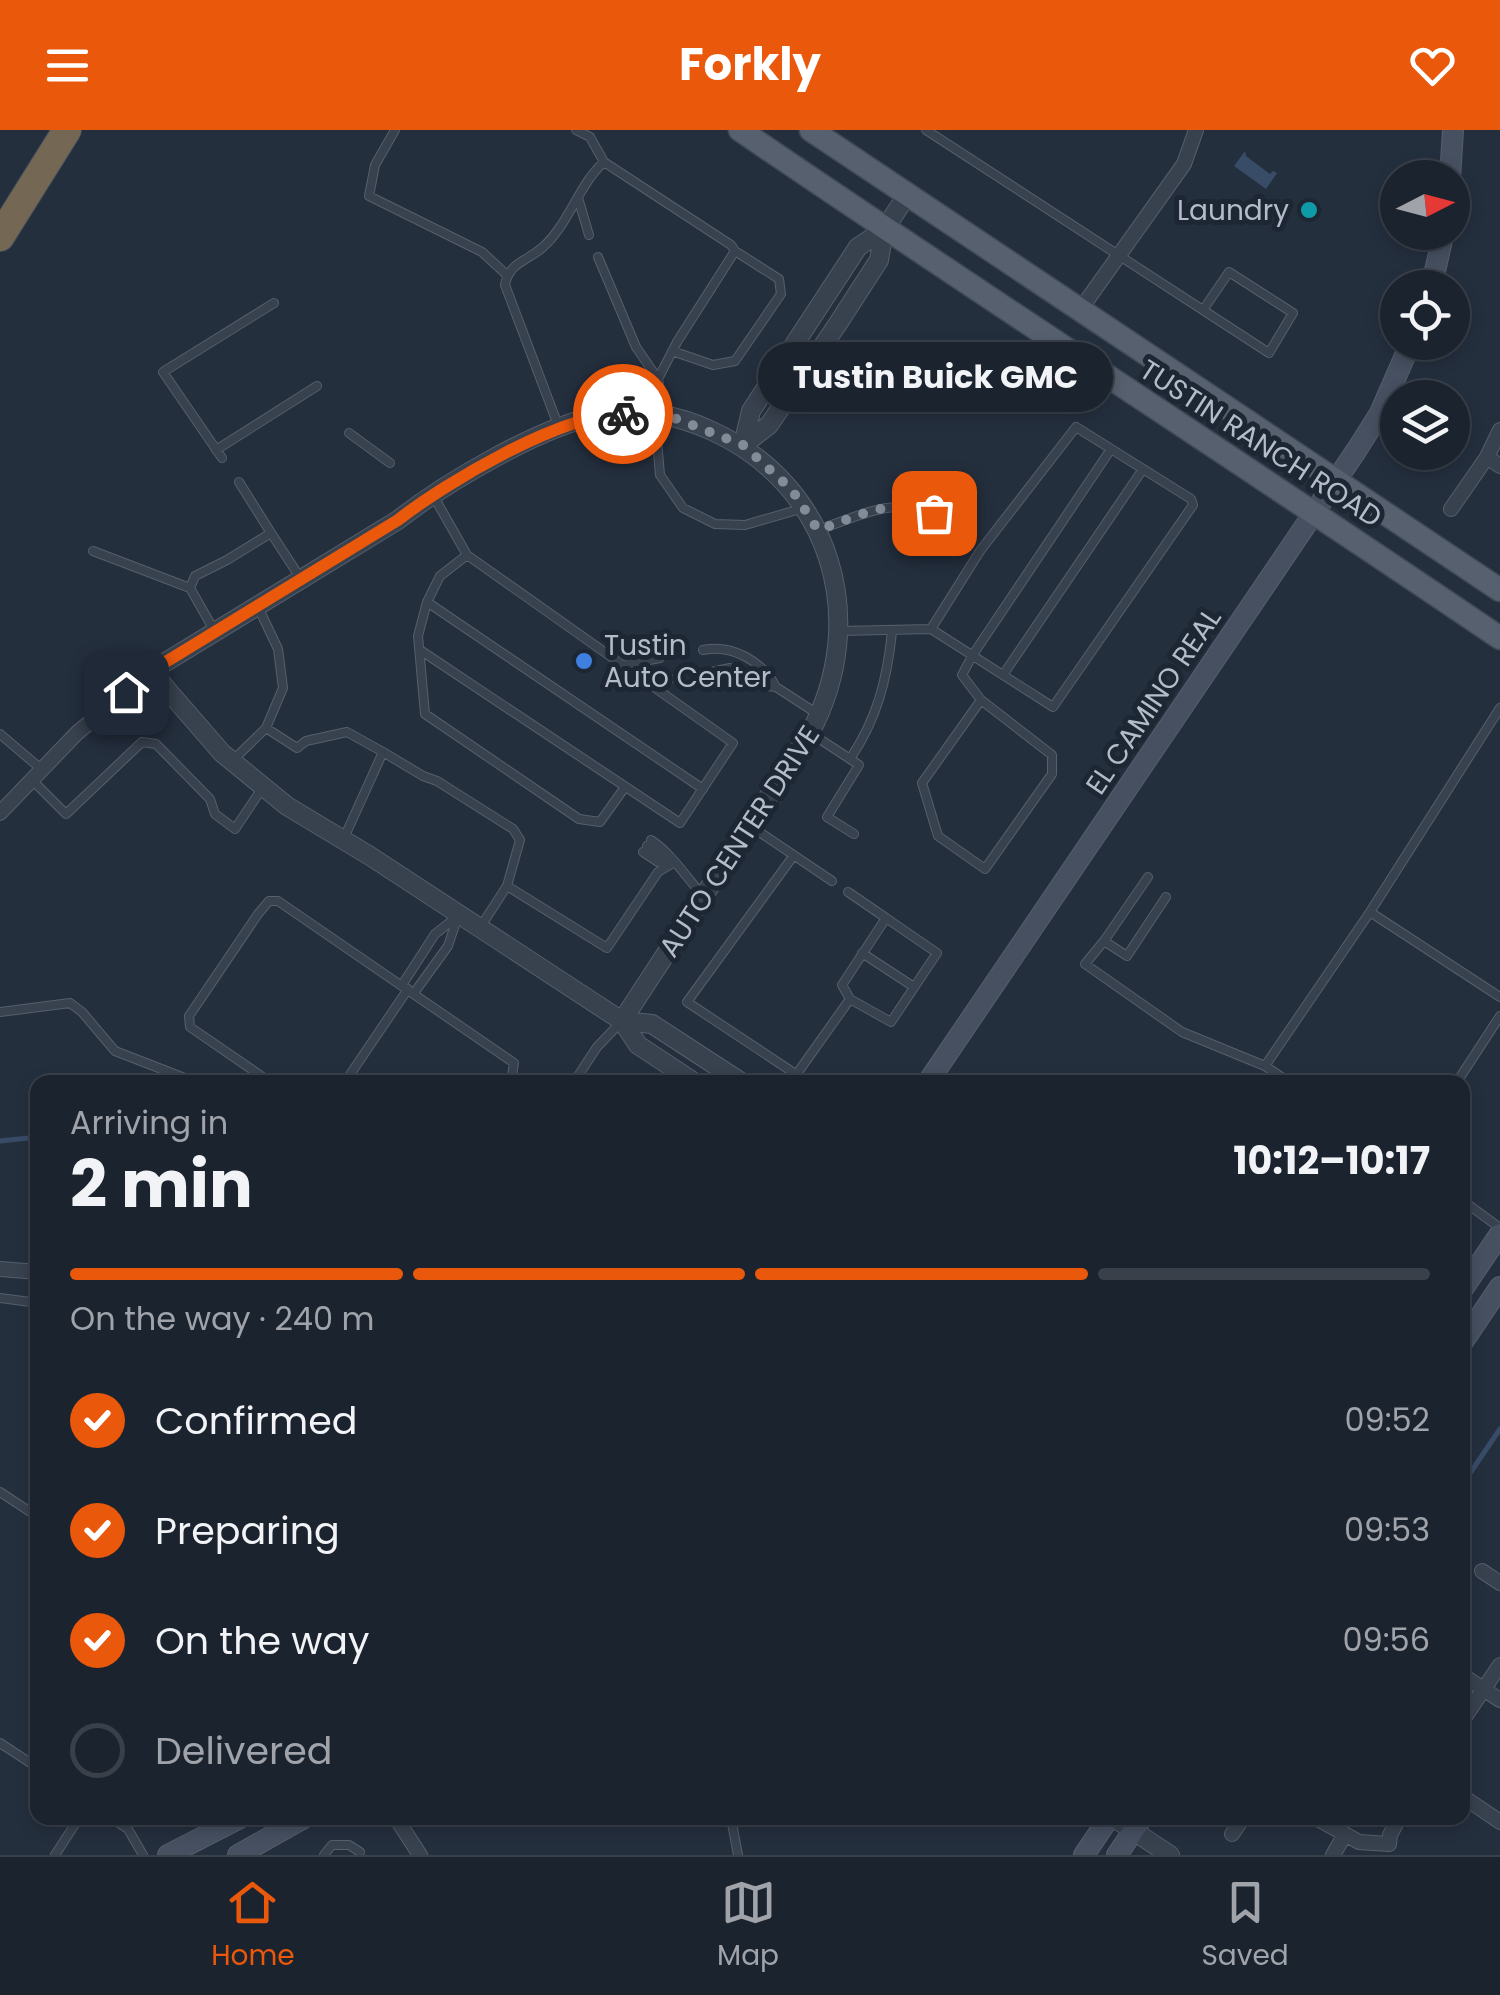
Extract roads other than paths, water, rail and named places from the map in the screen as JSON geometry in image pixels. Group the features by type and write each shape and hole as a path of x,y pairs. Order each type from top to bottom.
{"highway":[{"path":"0,238 67,130"}],"main road":[{"name":"TUSTIN RANCH ROAD","path":"740,130 884,230 1500,638"},
{"name":"TUSTIN RANCH ROAD","path":"811,130 1500,590"},
{"path":"1451,160 1453,130"},
{"name":"EL CAMINO REAL","path":"933,1075 1337,480 1380,413 1403,360"},
{"path":"1470,1278 1500,1231"},
{"path":"1470,1331 1500,1287"},
{"path":"168,1855 226,1825"},
{"path":"238,1855 292,1825"},
{"path":"1084,1855 1107,1825"},
{"path":"1117,1855 1137,1825"}],"street":[{"path":"1080,310 1184,164 1196,130"},
{"path":"743,445 769,424 840,322 879,260 884,230 907,195"},
{"name":"AUTO CENTER DRIVE","path":"0,812 35,773 151,671 398,520 432,494 560,428 602,414 660,414 743,445 792,490 830,556 840,631 837,658 820,716 622,1021"},
{"path":"1451,509 1500,430"},
{"path":"1486,457 1500,466"},
{"path":"151,671 231,761 287,806 622,1021 638,1045 683,1075"},
{"path":"622,1021 652,1024 729,1075"},
{"path":"0,1269 30,1271"},
{"path":"1482,1570 1500,1583"},
{"path":"1470,1709 1500,1665"},
{"path":"1470,1680 1500,1700"},
{"path":"1470,1801 1500,1822"},
{"path":"401,1825 420,1855"},
{"path":"1139,1825 1170,1855"},
{"path":"1232,1834 1238,1825"},
{"path":"1327,1825 1344,1836 1394,1850 1390,1835 1395,1825"},
{"path":"1332,1855 1344,1836"}],"lane":[{"path":"395,130 376,164 369,196 482,252 507,274"},
{"path":"576,130 590,137 604,162 778,280 781,294 734,361 713,365 672,352"},
{"path":"926,130 1268,353 1292,313 1229,272 1203,310"},
{"path":"560,428 505,285 511,268 544,246 604,162"},
{"path":"578,198 589,236"},
{"path":"734,251 658,378 660,475 682,508 716,524 745,526 804,508"},
{"path":"598,257 636,347 658,378"},
{"path":"274,304 163,372 219,454 317,386"},
{"path":"840,631 931,629 1053,708 1193,506 1191,498 1076,427 980,552 931,629"},
{"path":"350,432 390,463"},
{"path":"981,700 922,782 938,836 985,869 1052,774 1052,755 981,700 962,676 1112,449"},
{"path":"1003,675 1143,469"},
{"path":"239,482 301,579"},
{"path":"420,650 680,823 733,743 466,555 432,494"},
{"path":"818,530 895,505 916,506 934,513"},
{"path":"190,588 195,576 272,533"},
{"path":"93,551 190,588 215,632"},
{"path":"466,555 440,576 426,602 418,636 425,714 579,819 604,816 615,824 604,816"},
{"path":"426,602 703,789"},
{"path":"231,761 266,728 283,688 278,649 257,606"},
{"path":"850,759 868,732 881,698 892,632"},
{"path":"702,650 729,648 768,671 776,688"},
{"path":"622,665 660,658"},
{"path":"707,673 730,668 758,685 776,688 820,716"},
{"path":"650,684 670,679"},
{"path":"1265,1066 1370,912 1500,708"},
{"path":"266,728 297,748 306,741 347,732 437,781 513,829 520,840 507,886 479,930"},
{"path":"810,733 859,765 827,817 854,834"},
{"path":"0,734 66,814 142,742 156,744 210,799 215,814 235,829 264,787"},
{"path":"343,840 383,752"},
{"path":"604,816 625,787"},
{"path":"750,825 832,881"},
{"path":"673,863 658,862 647,846 666,850 703,896"},
{"path":"788,1075 687,1002 794,856"},
{"path":"507,886 608,948 658,872 673,863"},
{"path":"1148,877 1104,942 1084,964 1182,1032 1278,1075"},
{"path":"848,892 886,918 937,953 891,1022 850,999 842,984 886,918"},
{"path":"1104,942 1126,956 1166,896"},
{"path":"260,1075 190,1027 189,1016 269,901 278,901 514,1063 512,1075"},
{"path":"1370,912 1500,997"},
{"path":"351,1075 408,989 435,934 458,916"},
{"path":"408,989 448,946 458,916"},
{"path":"862,954 914,986"},
{"path":"797,1075 850,999"},
{"path":"0,1012 70,1003 115,1051 177,1075"},
{"path":"1461,1075 1500,1016"},
{"path":"579,1075 597,1047 622,1021"},
{"path":"1470,1207 1500,1231"},
{"path":"0,1298 30,1302"},
{"path":"0,1492 30,1512"},
{"path":"0,1743 30,1763"},
{"path":"55,1855 74,1825"},
{"path":"122,1825 144,1855"},
{"path":"732,1825 738,1855"},
{"path":"324,1855 332,1845 340,1843 360,1852"}],"water":[{"path":"1245,151 1246,156 1270,174 1277,173 1266,189 1234,166"}],"waterway":[{"path":"0,1141 30,1138"},
{"path":"1470,1473 1500,1429"}],"place":[{"name":"Laundry","path":"1309,210"},
{"name":"Tustin Buick GMC","path":"934,513"},
{"name":"Tustin Auto Center","path":"584,661"}]}
